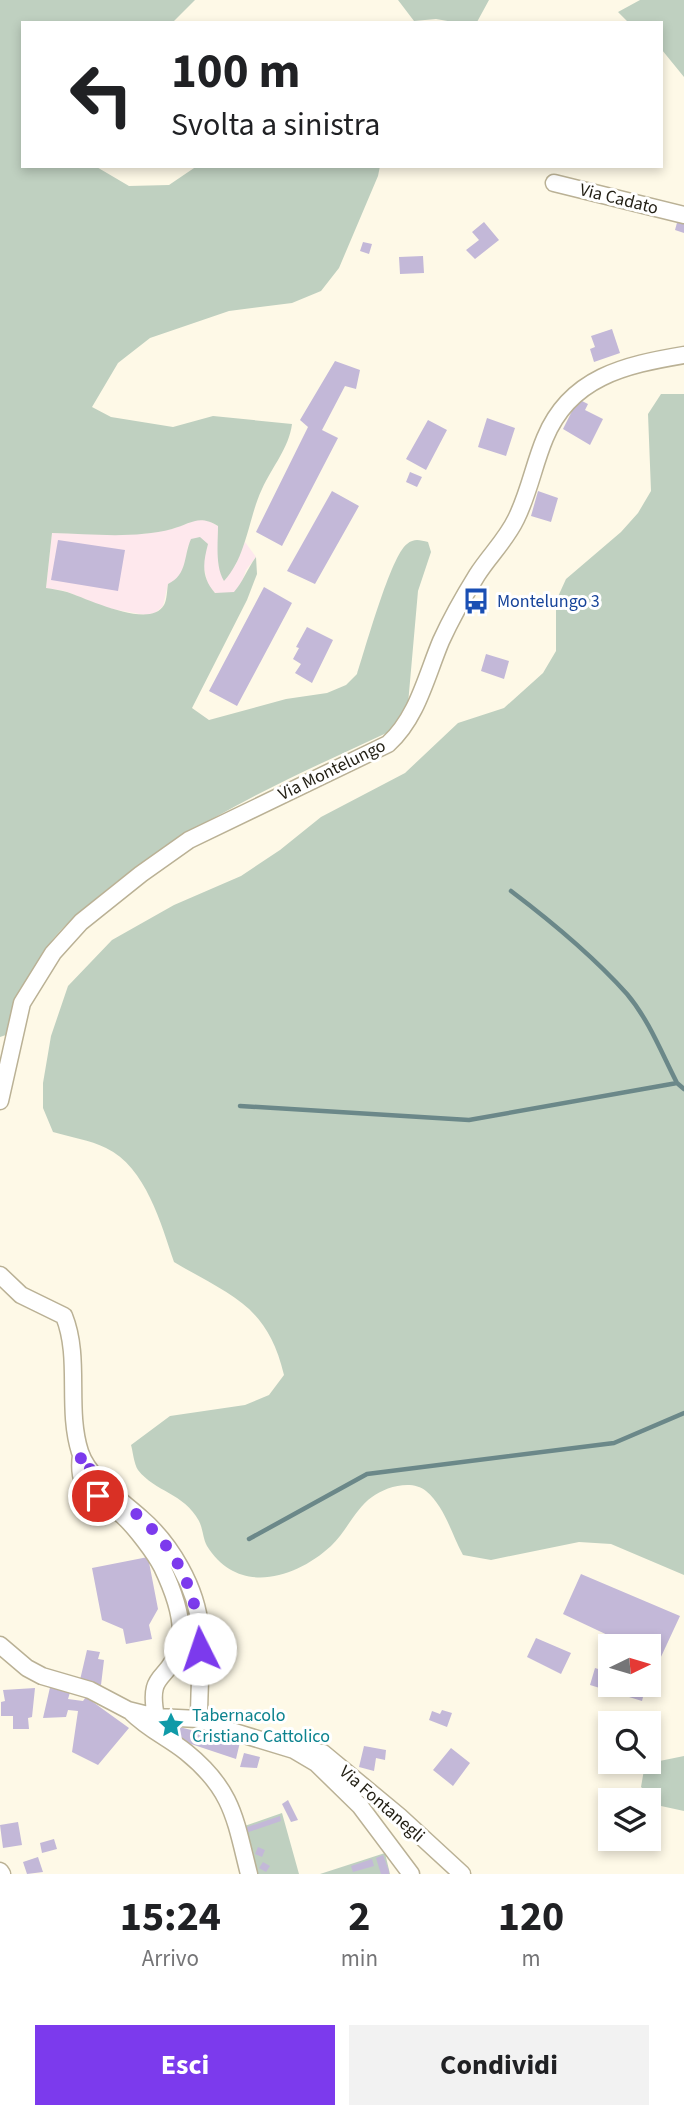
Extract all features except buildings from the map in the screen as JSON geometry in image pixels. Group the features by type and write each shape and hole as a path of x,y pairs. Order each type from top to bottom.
{"street":[{"name":"Via Cadato","path":"554,183 684,215"},
{"name":"Via Montelungo","path":"0,1101 22,1003 53,953 81,922 189,840 388,744 400,734 414,709 442,640 471,585 516,519 545,438 563,407 574,394 612,372 684,355"},
{"path":"0,1275 22,1295 64,1316 71,1332 72,1393 83,1482 126,1518 154,1552 179,1614 178,1651 155,1685 152,1698 156,1717"},
{"path":"81,1454 95,1476 150,1525 184,1575 196,1606 200,1628 199,1718"},
{"path":"0,1645 27,1668 42,1676 90,1690 128,1710 156,1717 199,1718 228,1730 294,1750 316,1763 360,1806 411,1874"},
{"path":"128,1710 146,1728 186,1752 215,1780 230,1802 249,1874"},
{"name":"Via Fontanegli","path":"294,1750 323,1753 399,1816 462,1874"}],"shaded area":[{"path":"199,519 218,526 219,568 235,566 245,542 256,557 234,593 215,593 208,585 203,564 188,546 184,570 177,580 168,584 163,606 155,613 145,615 107,608 65,591 46,588 52,533 142,534 172,529"}],"green space":[{"path":"0,0 195,0 174,21 21,21 21,168 98,168 129,186 169,185 194,168 380,168 378,176 339,268 321,291 292,303 229,311 150,338 118,363 92,407 111,417 173,427 213,416 292,424 284,449 257,501 238,560 224,581 218,561 218,526 200,520 143,534 52,533 46,588 67,592 117,610 146,614 157,612 164,605 168,584 182,570 191,539 200,537 208,544 204,570 215,593 234,592 256,557 257,574 247,600 192,708 209,720 286,699 327,693 346,685 357,674 386,584 401,552 410,542 428,542 431,552 418,591 408,704 395,729 241,803 167,846 99,896 49,944 24,988 6,1035 0,1037"},
{"path":"398,0 489,0 478,21 414,21"},
{"path":"640,0 684,0 684,77 663,51 663,21 627,21 618,12"},
{"path":"661,394 684,394 684,1575 611,1544 579,1542 491,1560 463,1555 433,1497 413,1485 384,1490 372,1497 331,1546 301,1567 267,1577 250,1577 234,1572 220,1562 207,1546 200,1524 186,1504 138,1470 131,1445 170,1416 245,1405 269,1395 284,1375 277,1351 257,1317 229,1294 174,1262 150,1198 132,1168 106,1148 53,1132 43,1108 43,1083 51,1036 68,986 112,940 174,905 241,876 280,850 321,817 405,773 458,723 504,708 543,673 556,651 556,601 566,579 621,532 638,513 651,491 648,414"},
{"path":"684,1756 684,1811 661,1806 661,1788 641,1787 643,1774 661,1774 661,1761"},
{"path":"282,1813 299,1874 252,1874 239,1828"},
{"path":"385,1853 390,1874 320,1874"}],"waterway":[{"path":"511,891 572,940 627,994 649,1026 677,1083 684,1089"},
{"path":"240,1106 469,1120 677,1083"},
{"path":"249,1539 367,1474 614,1443 684,1413"}],"place":[{"name":"Montelungo 3","path":"476,601"},
{"name":"Tabernacolo Cristiano Cattolico","path":"171,1725"}],"route":[{"path":"98,1496 83,1482 80,1470 81,1454 95,1476 150,1525 184,1575 196,1606 200,1649"}]}
